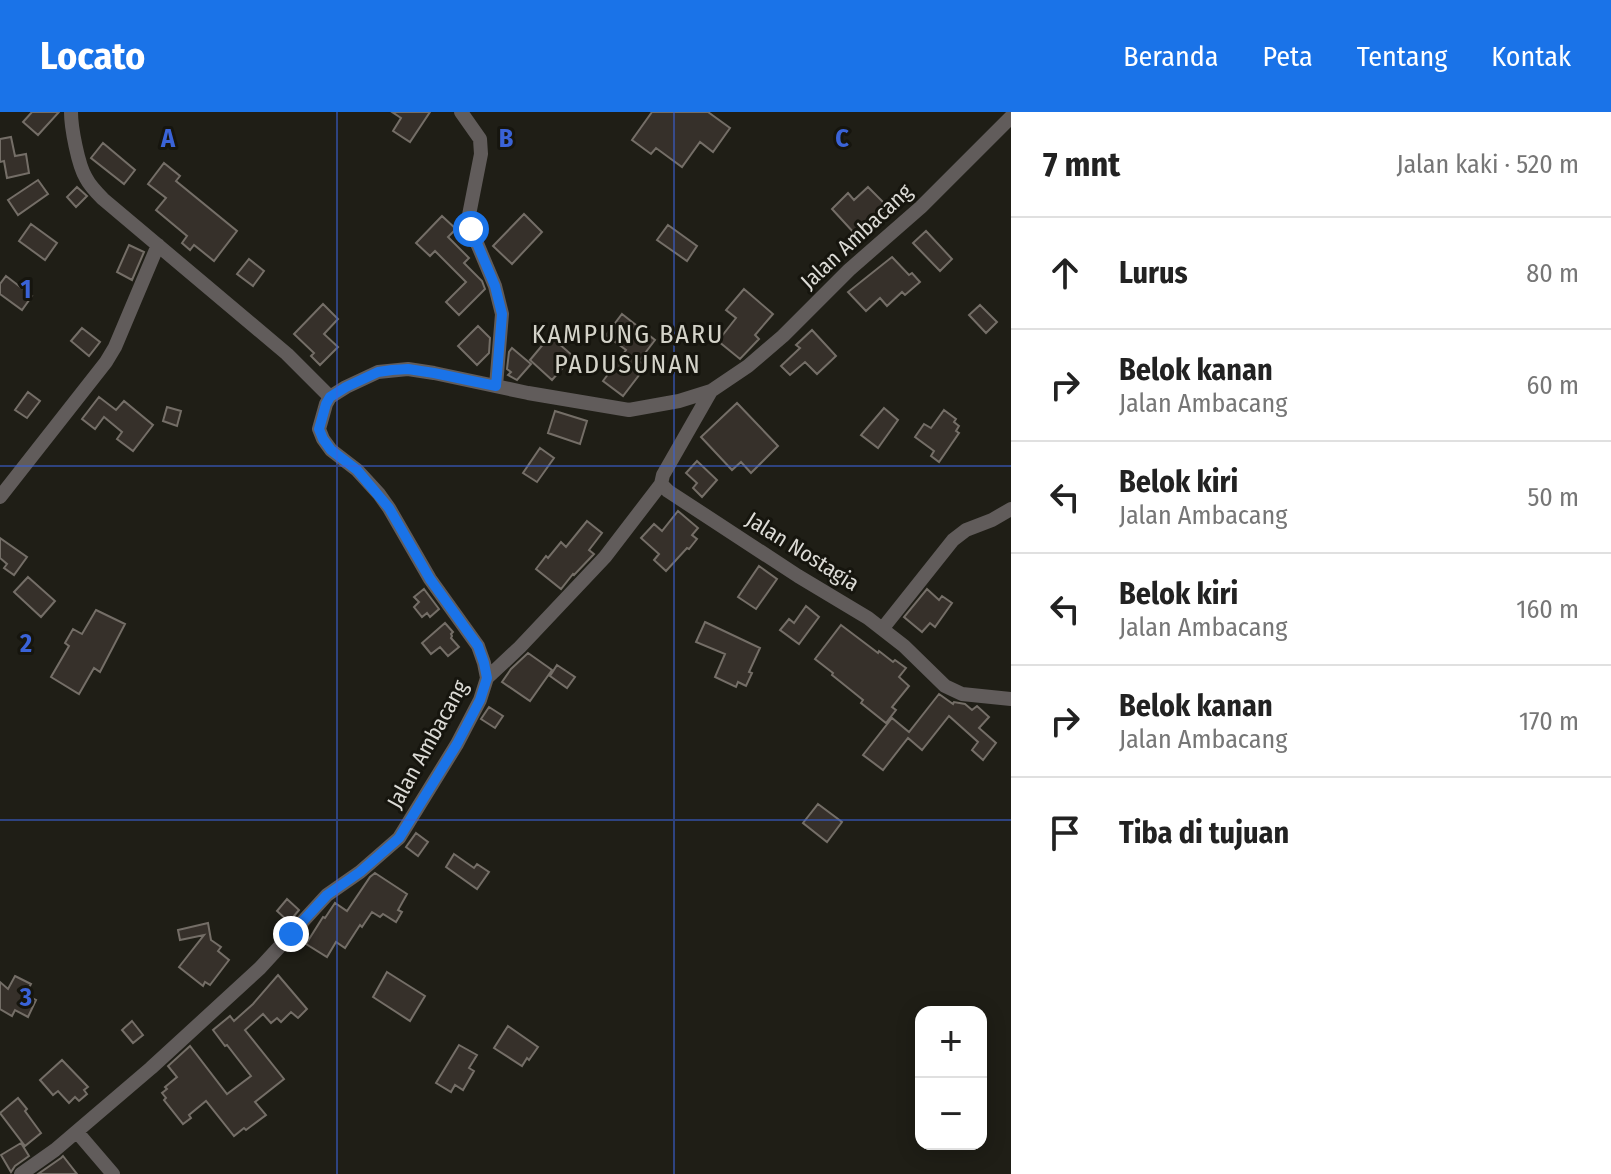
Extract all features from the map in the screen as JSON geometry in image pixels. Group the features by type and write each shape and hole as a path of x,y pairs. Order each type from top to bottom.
{"street":[{"path":"71,112 85,178 103,199 287,354 330,397"},
{"path":"461,112 480,139 481,154 469,215 471,229 495,286 502,314 496,386"},
{"name":"Jalan Ambacang","path":"21,1174 77,1132 151,1068 260,968 327,895 360,872 399,838 457,744 480,700 487,678 478,646 430,579 389,508 357,470 331,450 323,439 319,429 321,416 330,397 378,372 408,369 629,410 679,401 711,391 748,366 783,336 849,270 921,207 1011,117"},
{"path":"0,497 106,362 158,245"},
{"path":"487,678 605,557 661,484 663,475 711,391"},
{"name":"Jalan Nostagia","path":"661,484 766,556 883,628 945,686 962,694 1011,699"},
{"path":"883,628 953,540 966,530 1011,509"},
{"path":"77,1132 113,1174"}],"building":[{"path":"32,112 59,112 38,135 23,122"},
{"path":"392,112 430,112 410,142 393,131 401,118"},
{"path":"652,112 708,112 730,128 713,152 700,142 682,167 656,148 651,154 632,140"},
{"path":"11,137 15,156 26,154 29,173 7,178 4,161 0,162 0,139"},
{"path":"103,143 135,170 124,184 91,158"},
{"path":"164,163 180,176 176,181 237,231 214,261 194,245 190,250 182,243 187,236 156,210 166,198 148,184"},
{"path":"38,180 48,194 18,215 8,200"},
{"path":"77,187 87,196 76,207 67,197"},
{"path":"868,187 888,207 855,234 832,209 848,193 854,200"},
{"path":"524,214 542,232 512,264 493,246"},
{"path":"442,216 456,229 448,237 469,258 464,263 482,281 485,289 459,315 446,302 466,282 435,251 430,256 416,243"},
{"path":"31,224 57,243 45,260 19,241"},
{"path":"668,225 697,246 687,261 657,240"},
{"path":"926,231 952,259 940,271 913,243"},
{"path":"129,245 144,252 132,280 117,272"},
{"path":"892,257 920,282 905,295 902,292 887,306 880,298 866,311 848,292"},
{"path":"249,259 264,271 253,286 237,274"},
{"path":"6,276 32,296 22,310 0,294 0,284"},
{"path":"744,289 773,314 755,335 759,339 740,359 718,341 736,318 726,310"},
{"path":"323,304 338,319 324,334 338,347 320,365 311,356 314,353 294,334"},
{"path":"980,305 997,322 986,333 969,315"},
{"path":"622,314 655,340 639,361 646,366 623,396 603,381 626,350 606,335"},
{"path":"478,326 490,338 489,353 477,365 458,346"},
{"path":"82,328 100,342 89,356 71,341"},
{"path":"812,330 836,356 817,374 805,362 790,375 781,366 800,348 796,345"},
{"path":"550,336 573,356 552,380 530,360"},
{"path":"512,348 531,364 517,380 508,375 511,372 507,369"},
{"path":"28,392 40,401 27,418 15,410"},
{"path":"99,397 116,410 124,401 153,425 133,451 117,439 122,432 104,417 95,429 82,419"},
{"path":"737,403 778,446 751,473 741,462 732,470 701,437"},
{"path":"167,407 181,411 177,426 163,421"},
{"path":"884,408 898,420 878,448 861,435"},
{"path":"944,410 956,419 954,422 959,426 956,431 959,433 939,462 931,456 934,451 915,437 924,424 931,428"},
{"path":"555,411 587,421 580,444 548,433"},
{"path":"540,448 554,458 537,482 523,473"},
{"path":"697,461 717,480 702,497 693,488 697,483 686,473"},
{"path":"678,511 698,528 692,535 697,539 666,571 654,560 659,554 641,538 654,524 662,531"},
{"path":"587,521 602,533 589,550 594,554 561,589 536,569 561,542 566,547"},
{"path":"0,538 27,557 14,575 4,568 7,564 0,558"},
{"path":"759,566 777,579 756,609 738,597"},
{"path":"28,577 55,601 41,617 14,592"},
{"path":"424,589 439,609 430,617 427,613 422,617 414,607 419,602 414,597"},
{"path":"927,589 939,600 942,596 952,603 935,627 930,623 922,632 904,617"},
{"path":"806,606 819,617 799,644 780,630 789,619 794,623"},
{"path":"96,610 125,624 100,672 94,668 79,694 51,677 69,646 65,643 73,629 82,634"},
{"path":"705,622 760,648 746,686 738,682 736,687 715,677 725,654 696,642"},
{"path":"445,623 459,647 448,656 440,647 431,654 422,643"},
{"path":"841,625 878,653 906,668 899,677 909,686 892,707 896,710 886,723 815,659"},
{"path":"528,653 552,670 530,701 502,682"},
{"path":"557,665 575,677 567,688 550,676"},
{"path":"939,694 953,704 965,704 972,710 977,706 989,717 979,728 996,743 983,760 972,750 978,742 949,716 922,750 908,738 883,770 863,755 892,718 909,732"},
{"path":"489,707 503,716 495,728 481,719"},
{"path":"818,804 842,822 827,842 803,823"},
{"path":"416,833 428,842 418,856 406,847"},
{"path":"454,854 474,868 477,864 489,872 477,889 446,867"},
{"path":"375,873 407,894 398,910 402,912 396,922 372,912 345,948 336,942 327,957 306,944 335,903 347,911"},
{"path":"287,899 299,910 289,922 277,911"},
{"path":"208,923 211,940 221,947 218,951 229,960 210,985 205,982 203,986 179,967 204,935 180,940 178,930"},
{"path":"387,972 425,996 410,1021 373,997"},
{"path":"278,975 307,1009 298,1018 291,1012 281,1022 277,1018 271,1023 263,1014 245,1030 284,1079 255,1102 266,1115 234,1136 206,1101 183,1124 162,1093 177,1077 168,1066 190,1046 227,1094 251,1076 213,1030 230,1016 234,1021"},
{"path":"15,976 31,984 25,995 36,1000 28,1017 15,1010 12,1016 0,1009 0,982 8,989"},
{"path":"132,1021 143,1035 133,1043 122,1030"},
{"path":"508,1026 538,1047 522,1066 494,1048"},
{"path":"459,1045 477,1055 469,1068 474,1071 463,1090 455,1085 451,1092 436,1083"},
{"path":"62,1060 88,1087 84,1090 87,1094 79,1101 75,1097 69,1103 58,1091 53,1095 40,1080"},
{"path":"18,1098 41,1133 25,1146 0,1113"},
{"path":"21,1143 29,1156 11,1172 1,1155"},
{"path":"63,1156 77,1174 38,1174 61,1158"}],"district":[{"name":"KAMPUNG BARU PADUSUNAN","path":"628,349"}],"route":[{"path":"291,934 327,895 360,872 399,838 457,744 480,700 487,678 478,646 430,579 389,508 357,470 331,450 319,429 330,397 378,372 408,369 496,386 502,314 500,299 471,229"}]}
